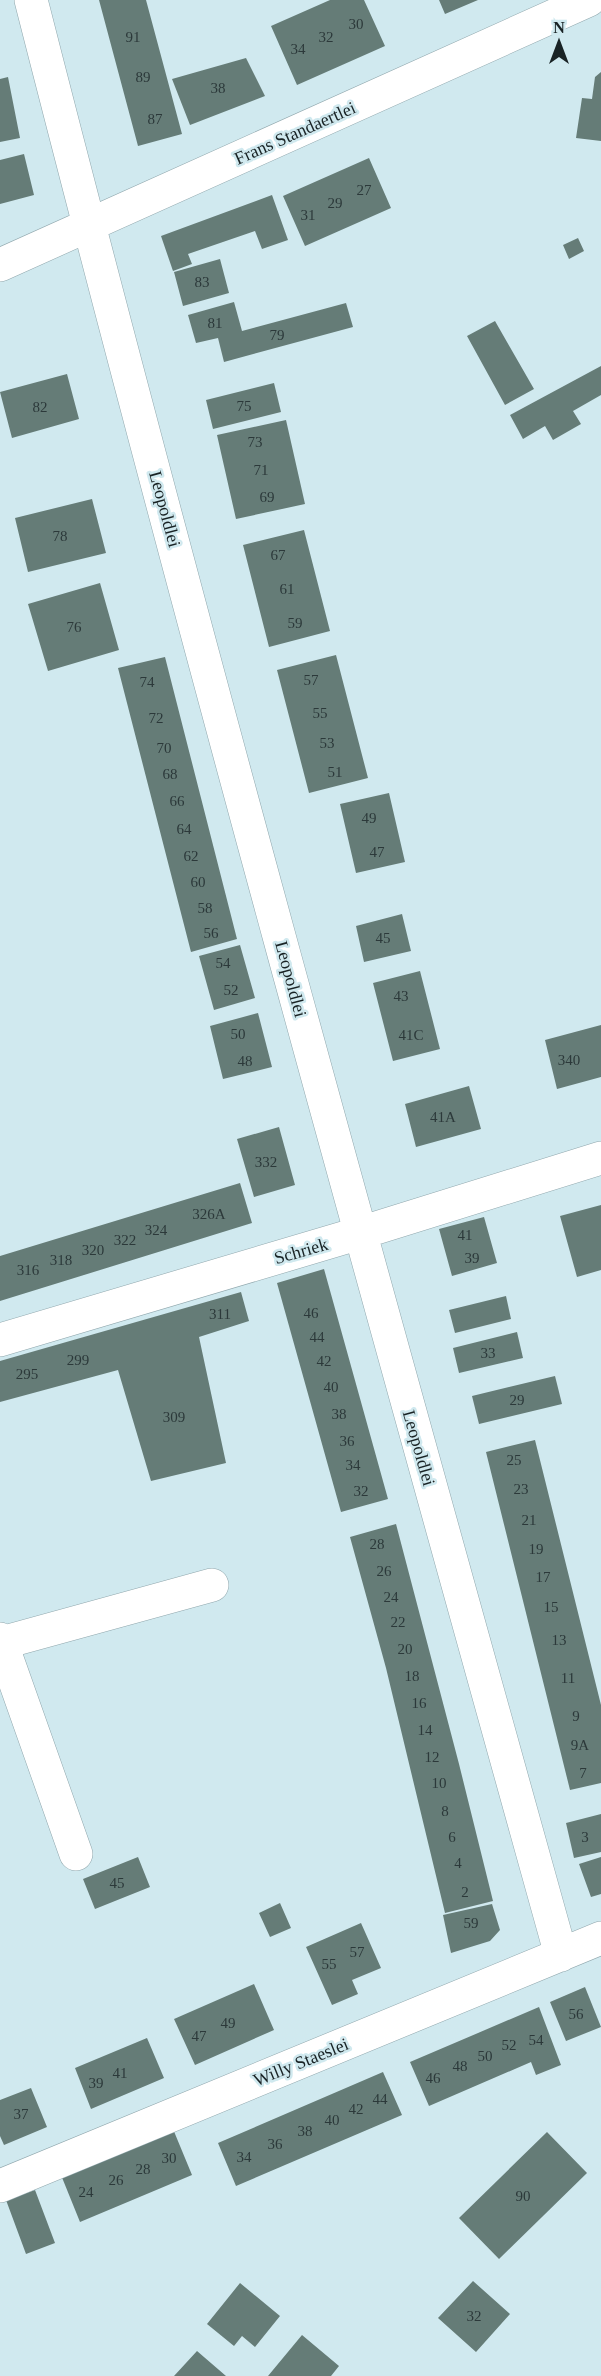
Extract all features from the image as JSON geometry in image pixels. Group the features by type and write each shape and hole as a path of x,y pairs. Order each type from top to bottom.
{"street":[{"name":"Leopoldlei","path":"31,0 89,227 360,1233 561,1955"},
{"name":"Frans Standaertlei","path":"0,265 89,227 589,0"},
{"name":"Schriek","path":"0,1340 360,1233 601,1158"},
{"path":"76,1854 9,1695 1,1641 212,1585"},
{"name":"Willy Staeslei","path":"0,2186 601,1938"}],"building":[{"path":"99,0 146,0 182,134 138,146"},
{"path":"330,0 364,0 385,46 297,85 271,26"},
{"path":"439,0 478,0 445,14"},
{"path":"246,58 265,96 190,125 172,79"},
{"path":"601,72 601,141 576,138 582,98 592,99 595,77"},
{"path":"8,77 20,138 0,142 0,79"},
{"path":"24,154 34,195 0,204 0,160"},
{"path":"369,158 391,208 305,246 283,196"},
{"path":"272,195 288,240 262,249 255,231 188,254 192,264 173,271 161,236"},
{"path":"578,238 584,251 569,259 563,245"},
{"path":"220,259 229,293 183,306 174,272"},
{"path":"234,302 242,331 346,303 353,327 224,362 218,338 196,343 188,315"},
{"path":"495,321 534,389 505,405 467,336"},
{"path":"601,366 601,395 573,411 581,424 553,440 545,426 523,439 510,415"},
{"path":"67,374 79,419 12,438 0,392"},
{"path":"274,383 281,412 213,429 206,400"},
{"path":"286,420 305,504 236,519 217,435"},
{"path":"92,499 106,553 28,572 15,518"},
{"path":"304,530 330,631 269,647 243,545"},
{"path":"100,583 119,650 48,671 28,604"},
{"path":"336,655 368,778 309,793 277,670"},
{"path":"165,657 237,939 191,952 118,668"},
{"path":"389,793 405,862 356,873 340,804"},
{"path":"402,914 411,951 364,962 356,926"},
{"path":"240,945 255,998 214,1010 199,956"},
{"path":"420,971 440,1049 393,1061 373,983"},
{"path":"258,1013 272,1067 223,1079 210,1026"},
{"path":"601,1025 601,1077 557,1089 545,1040"},
{"path":"469,1086 481,1129 416,1147 405,1104"},
{"path":"279,1127 295,1185 254,1197 237,1139"},
{"path":"240,1183 252,1223 0,1301 0,1256"},
{"path":"601,1205 601,1270 577,1277 560,1216"},
{"path":"484,1217 497,1263 452,1276 439,1229"},
{"path":"324,1269 388,1499 341,1512 277,1283"},
{"path":"241,1292 249,1321 199,1337 226,1463 151,1481 118,1370 0,1402 0,1361"},
{"path":"506,1296 511,1319 455,1333 449,1310"},
{"path":"517,1332 523,1358 459,1373 453,1348"},
{"path":"555,1376 562,1404 479,1424 472,1396"},
{"path":"535,1440 601,1705 601,1783 570,1790 486,1452"},
{"path":"396,1524 493,1901 445,1913 386,1668 350,1537"},
{"path":"601,1814 601,1852 574,1858 566,1823"},
{"path":"138,1857 150,1887 95,1909 83,1879"},
{"path":"601,1857 601,1894 591,1897 579,1864"},
{"path":"280,1903 291,1928 270,1937 259,1913"},
{"path":"492,1904 500,1930 490,1941 451,1953 443,1915"},
{"path":"361,1923 381,1968 352,1980 358,1994 332,2005 306,1947"},
{"path":"254,1984 274,2030 195,2065 174,2019"},
{"path":"585,1987 601,2027 566,2041 550,2002"},
{"path":"539,2007 561,2065 536,2075 531,2062 429,2106 410,2062"},
{"path":"147,2038 164,2078 91,2109 75,2068"},
{"path":"383,2072 402,2115 236,2186 218,2143"},
{"path":"31,2088 47,2127 4,2145 0,2136 0,2100"},
{"path":"173,2129 192,2175 80,2222 61,2175"},
{"path":"547,2132 587,2173 499,2259 459,2218"},
{"path":"35,2190 55,2243 26,2254 6,2200"},
{"path":"473,2281 510,2314 476,2352 438,2318"},
{"path":"240,2283 280,2316 255,2347 242,2336 234,2346 207,2324"},
{"path":"302,2335 339,2366 331,2376 268,2376"},
{"path":"197,2351 226,2376 174,2376"}]}
